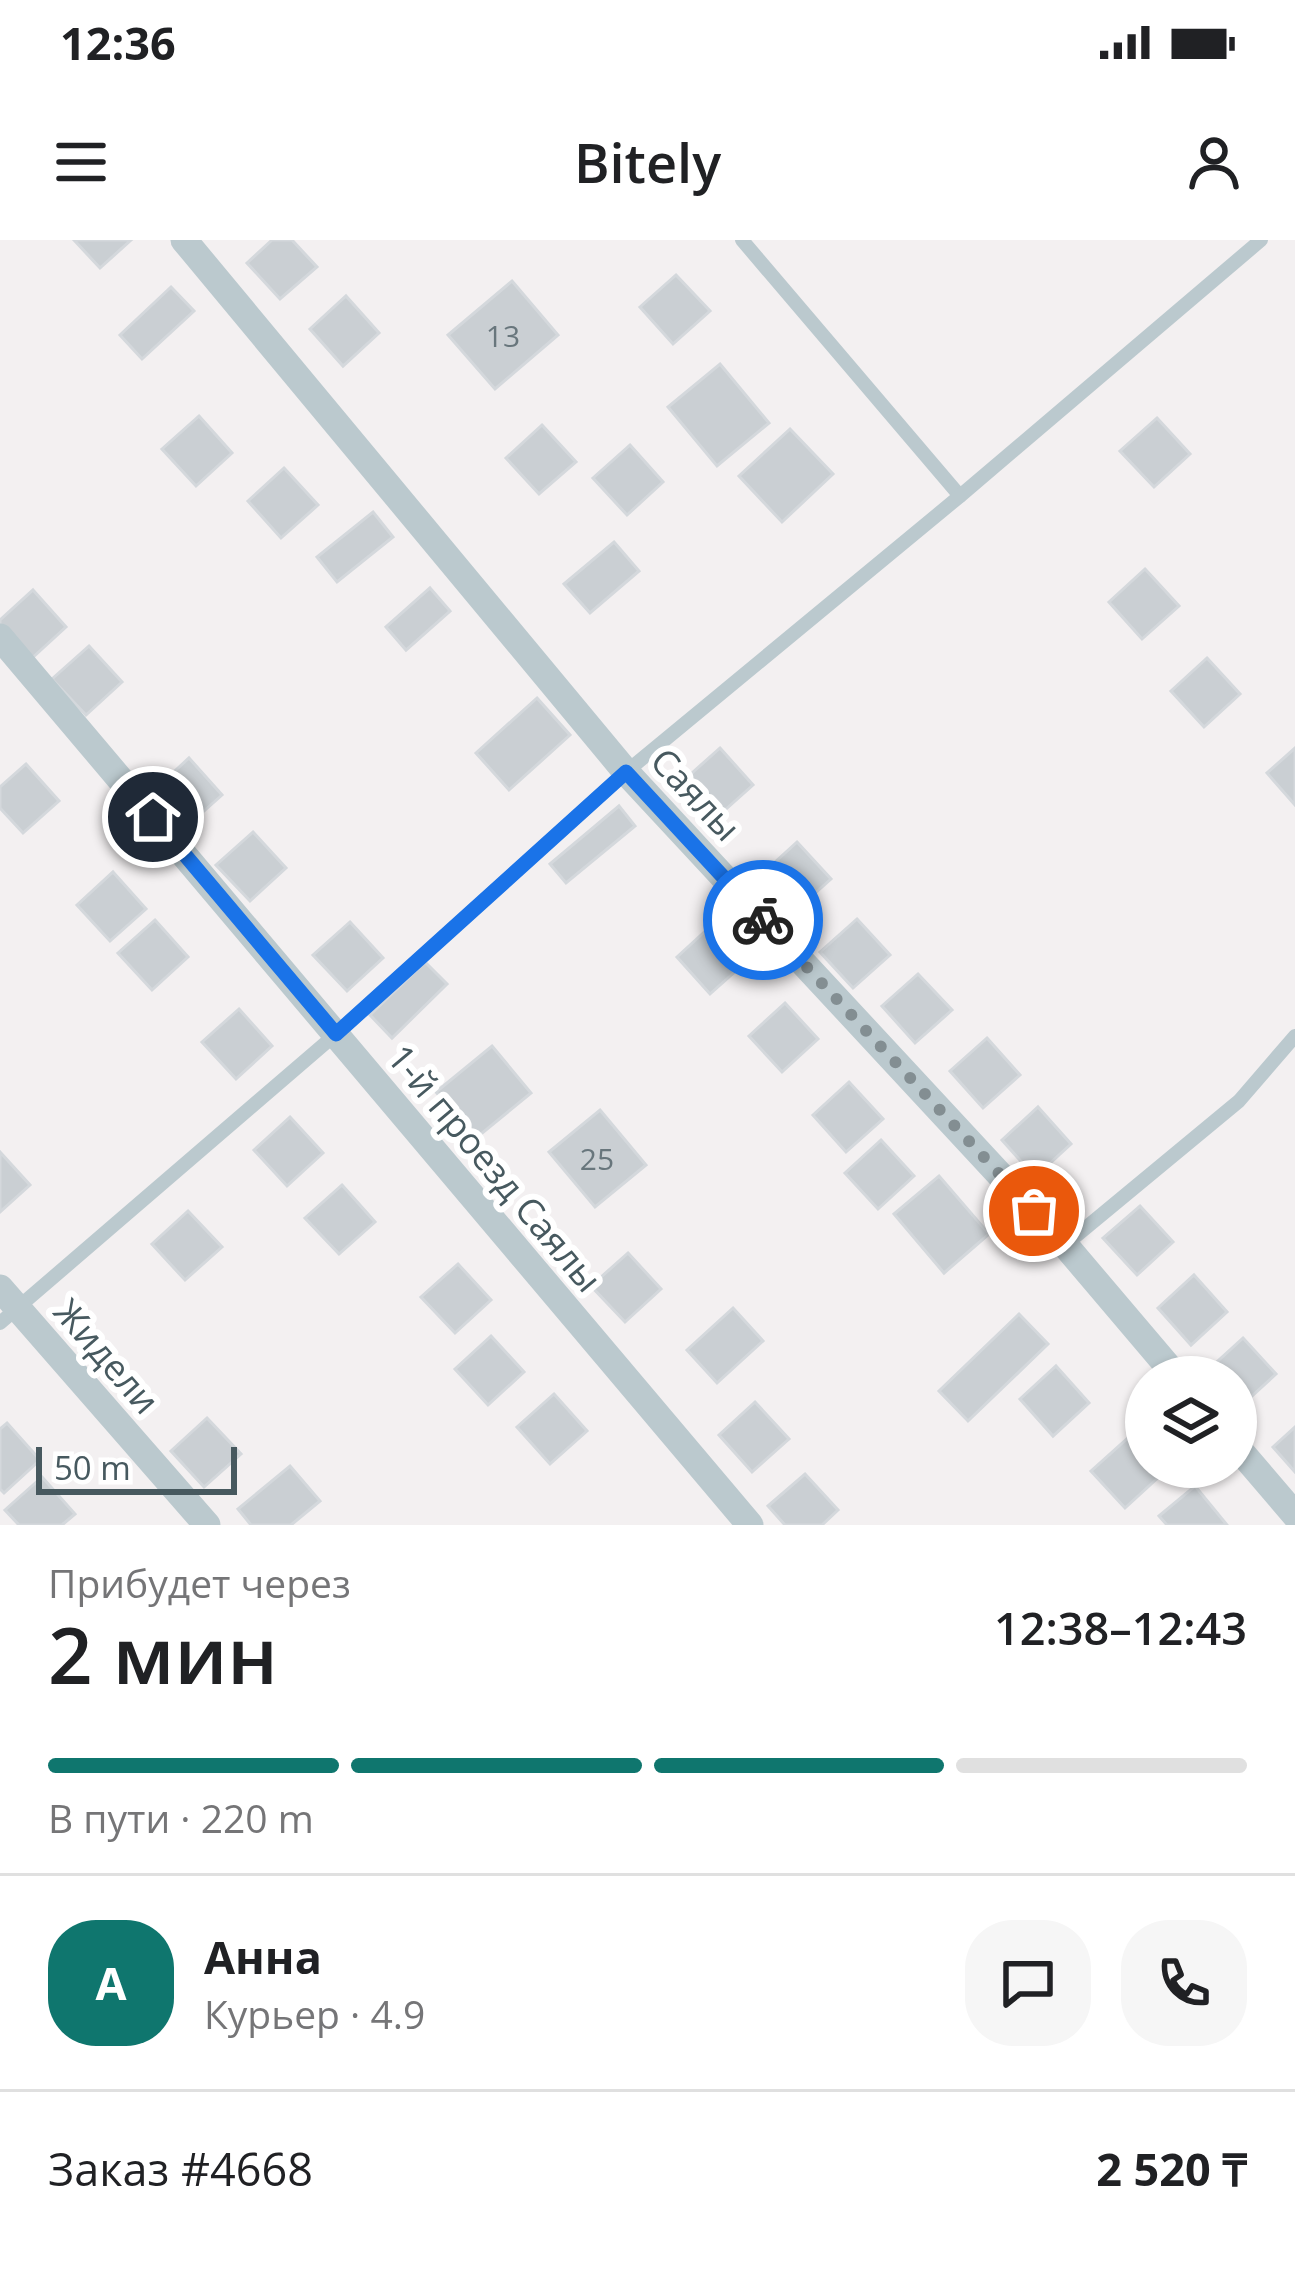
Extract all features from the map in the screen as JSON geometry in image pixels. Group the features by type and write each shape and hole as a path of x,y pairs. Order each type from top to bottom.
{"street":[{"name":"Саялы","path":"184,240 626,772 1065,1245 1160,1356"},
{"name":"1-й проезд Саялы","path":"0,637 750,1525"},
{"name":"Жидели","path":"6,1307 207,1525"},
{"path":"1257,1470 1295,1515"}],"lane":[{"path":"742,240 960,496"},
{"path":"6,1307 336,1034 626,772 1261,240"},
{"path":"1065,1245 1239,1101 1295,1036"}],"building":[{"path":"74,240 131,240 100,268"},
{"path":"272,240 292,240 317,267 280,299 247,263"},
{"path":"676,275 710,311 673,344 640,307"},
{"path":"512,281 558,335 495,389 448,335"},
{"path":"171,287 194,311 142,359 120,335"},
{"path":"346,296 379,333 343,366 310,329"},
{"path":"720,364 769,423 717,466 668,407"},
{"path":"199,416 232,453 196,486 162,449"},
{"path":"1157,418 1190,454 1154,487 1120,451"},
{"path":"542,425 576,462 539,494 506,458"},
{"path":"790,429 833,474 782,522 739,476"},
{"path":"630,445 663,482 627,515 593,478"},
{"path":"284,468 318,505 281,538 248,501"},
{"path":"373,512 393,537 337,582 317,557"},
{"path":"614,542 639,571 590,613 564,584"},
{"path":"1145,569 1179,606 1142,639 1109,602"},
{"path":"430,588 450,611 406,650 386,627"},
{"path":"33,590 66,627 30,660 0,627 0,620"},
{"path":"89,646 122,682 86,715 52,679"},
{"path":"1207,658 1240,694 1204,727 1171,691"},
{"path":"537,698 570,735 509,790 476,753"},
{"path":"720,748 753,785 716,818 683,781"},
{"path":"1295,748 1295,805 1267,773"},
{"path":"189,758 222,795 186,827 153,791"},
{"path":"26,764 59,801 23,833 0,808 0,787"},
{"path":"619,806 635,826 566,883 550,864"},
{"path":"253,832 286,868 250,901 216,865"},
{"path":"797,842 831,879 794,912 761,875"},
{"path":"113,872 146,909 110,941 77,905"},
{"path":"857,919 890,955 853,988 820,952"},
{"path":"155,920 188,957 152,990 118,953"},
{"path":"350,922 383,958 347,991 313,955"},
{"path":"713,924 747,961 710,994 677,957"},
{"path":"425,962 447,984 392,1038 370,1015"},
{"path":"918,974 952,1010 915,1043 882,1006"},
{"path":"785,1003 818,1039 782,1072 749,1036"},
{"path":"239,1009 272,1046 236,1079 202,1042"},
{"path":"987,1038 1020,1075 983,1108 950,1071"},
{"path":"492,1046 531,1093 475,1139 436,1092"},
{"path":"849,1082 883,1119 846,1152 813,1115"},
{"path":"1038,1107 1071,1144 1035,1177 1002,1140"},
{"path":"600,1110 646,1165 595,1207 549,1152"},
{"path":"290,1117 323,1153 287,1186 254,1150"},
{"path":"881,1140 914,1176 878,1209 845,1173"},
{"path":"0,1152 30,1185 0,1212"},
{"path":"939,1176 989,1234 944,1273 894,1214"},
{"path":"342,1185 375,1222 339,1254 305,1218"},
{"path":"1140,1206 1173,1242 1137,1275 1103,1238"},
{"path":"188,1211 222,1247 185,1280 152,1244"},
{"path":"628,1253 661,1289 625,1322 591,1286"},
{"path":"458,1264 491,1300 455,1333 421,1297"},
{"path":"1194,1275 1227,1312 1191,1345 1158,1308"},
{"path":"733,1308 763,1341 717,1383 687,1350"},
{"path":"1019,1314 1048,1344 968,1421 939,1391"},
{"path":"491,1336 524,1372 488,1405 455,1369"},
{"path":"1243,1338 1276,1374 1257,1391 1257,1356 1223,1356"},
{"path":"1056,1366 1089,1403 1053,1436 1020,1399"},
{"path":"554,1394 587,1431 550,1464 517,1427"},
{"path":"755,1402 789,1439 752,1472 719,1435"},
{"path":"207,1418 241,1454 204,1487 171,1451"},
{"path":"7,1423 40,1460 4,1493 0,1489 0,1429"},
{"path":"1295,1427 1295,1472 1273,1447"},
{"path":"1125,1441 1125,1488 1147,1488 1125,1508 1091,1471"},
{"path":"290,1466 320,1501 291,1525 251,1525 238,1509"},
{"path":"805,1474 838,1510 822,1525 785,1525 768,1506"},
{"path":"42,1477 75,1514 62,1525 19,1525 5,1510"},
{"path":"1197,1488 1227,1525 1167,1525 1159,1516"}],"way so far":[{"path":"763,920 1034,1211"}],"route":[{"path":"153,817 336,1034 626,772 763,920"}]}
